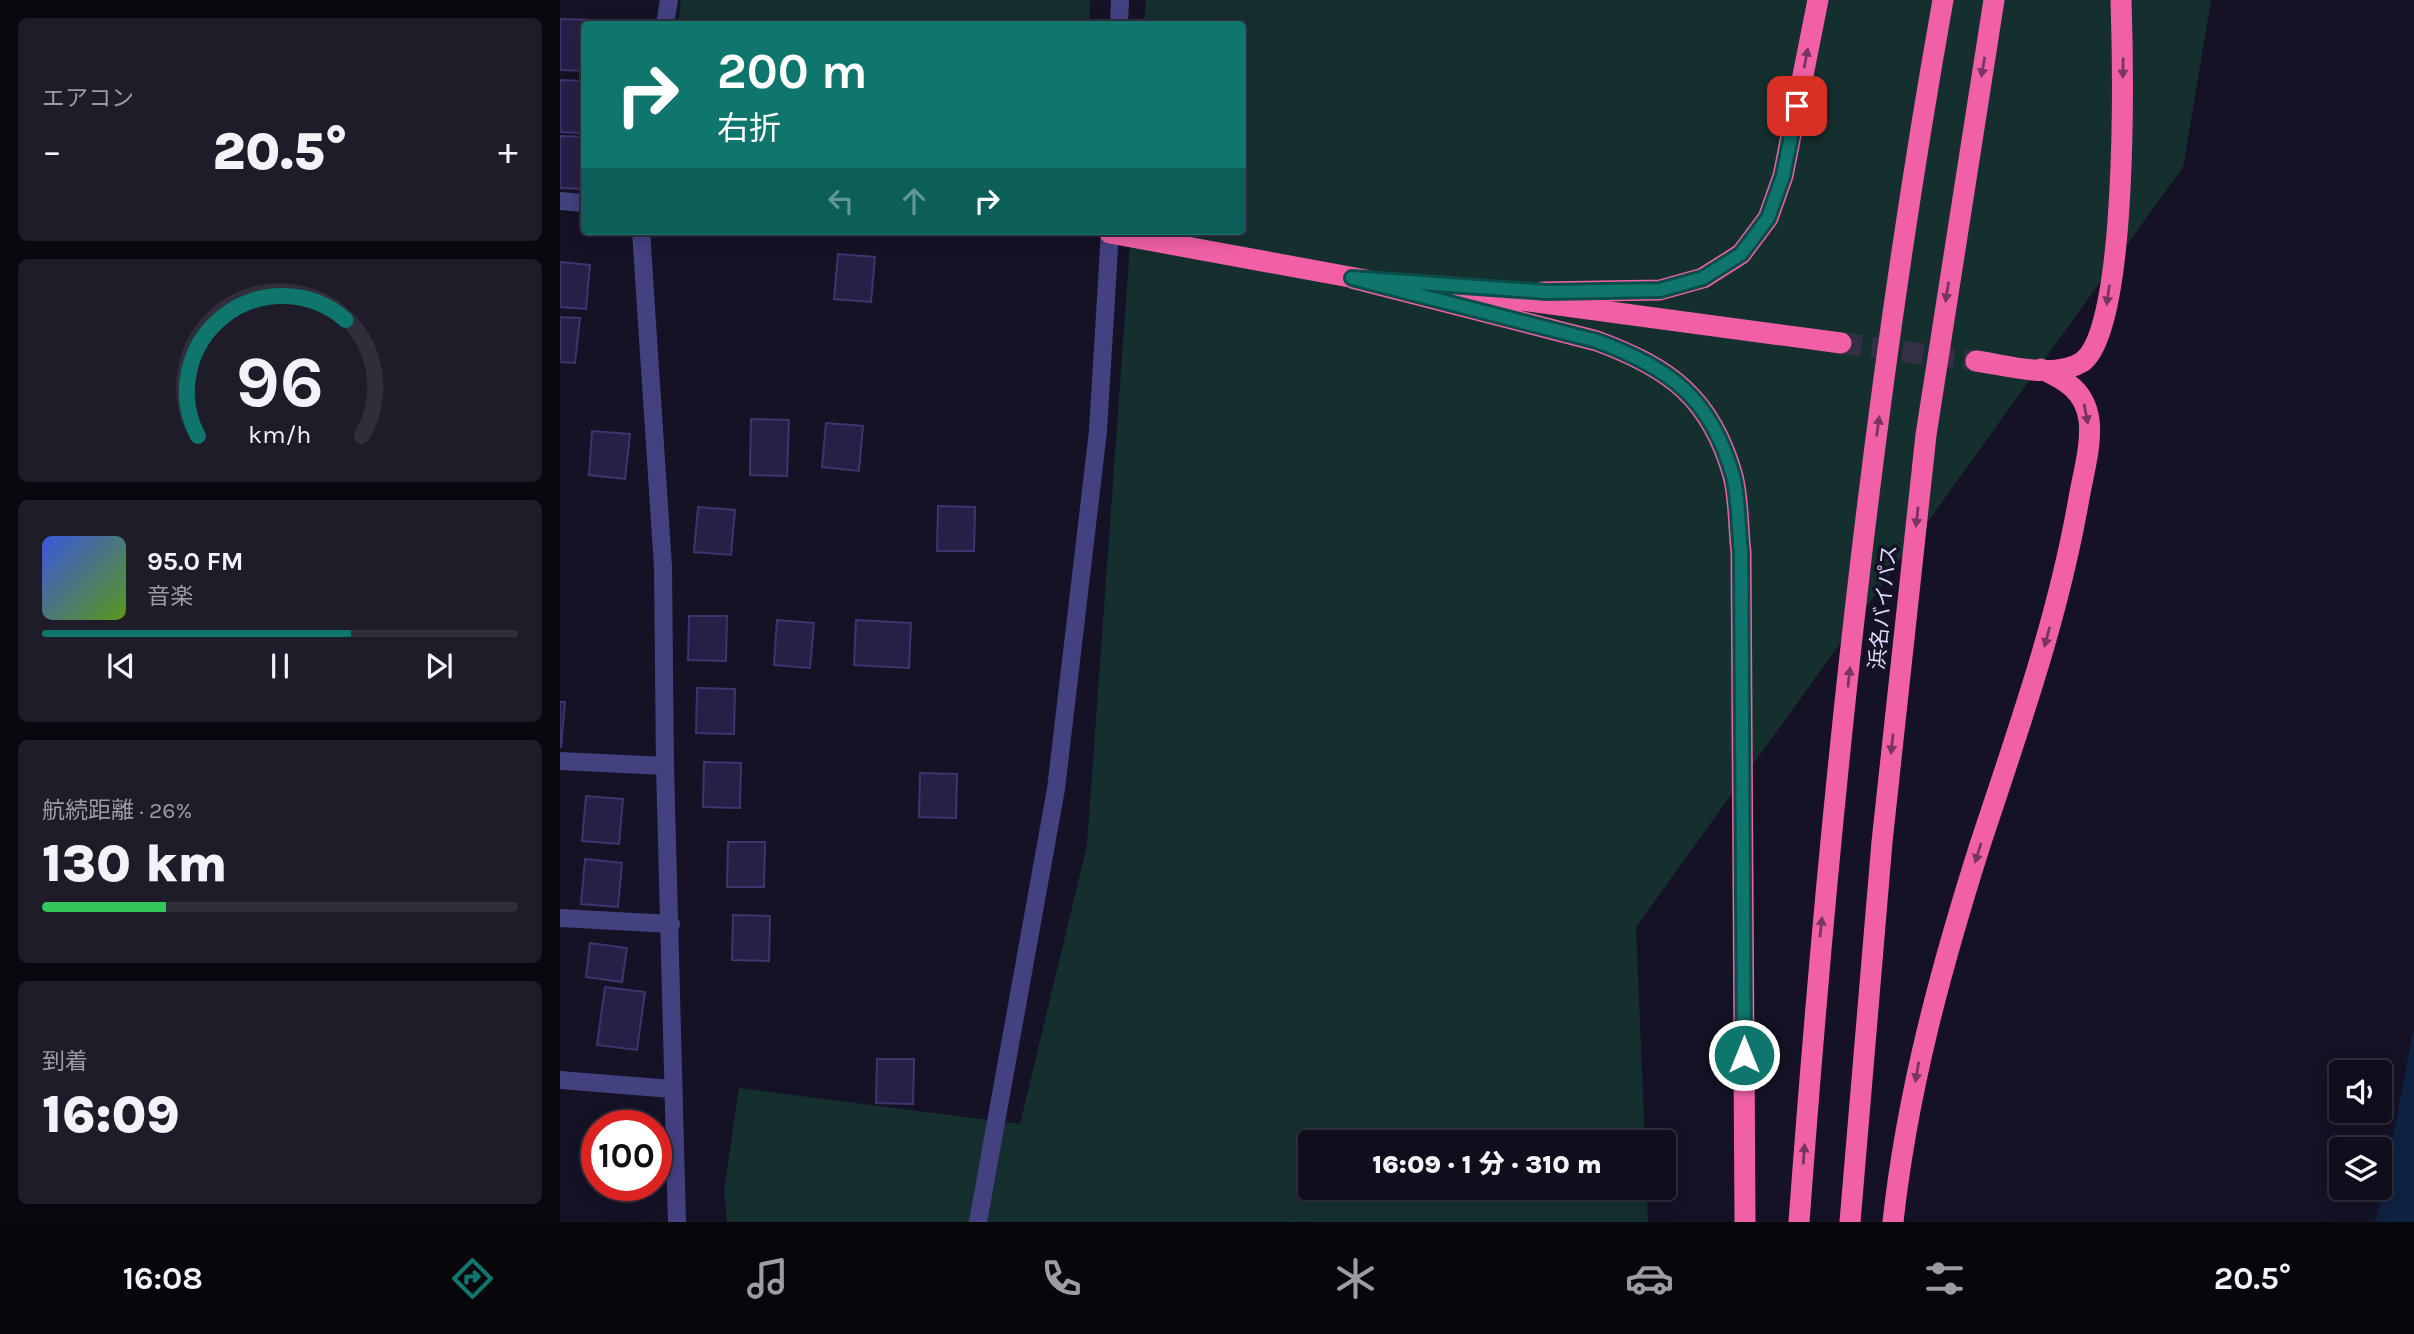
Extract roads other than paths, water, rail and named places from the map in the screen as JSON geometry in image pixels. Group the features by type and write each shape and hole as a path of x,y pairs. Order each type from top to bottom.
{"highway":[{"path":"1352,278 1547,292 1660,290 1703,278 1741,254 1768,218 1783,176 1818,0"},
{"name":"浜名バイパス","path":"1799,1222 1820,935 1867,512 1918,140 1943,0"},
{"name":"浜名バイパス","path":"1850,1222 1882,842 1926,435 1994,0"},
{"path":"1976,361 2041,369 2069,368 2083,361 2093,350 2106,307 2120,194 2121,0"},
{"path":"1126,235 1352,278 1841,343"},
{"path":"1352,278 1597,341 1632,354 1659,368 1689,391 1717,433 1733,478 1741,552 1745,1222"},
{"path":"1893,1222 1919,1062 1940,975 2030,700 2071,543 2089,421 2083,398 2068,381 2041,369"}],"street":[{"path":"666,21 669,0"},
{"path":"1119,21 1120,0"},
{"path":"560,201 581,203"},
{"path":"641,235 663,567 665,766 677,1222"},
{"path":"978,1222 1056,789 1098,431 1110,235"},
{"path":"560,761 665,766"},
{"path":"560,918 671,924"},
{"path":"560,1080 672,1089"}],"water":[{"path":"2414,1027 2414,1222 2374,1222 2381,1200 2392,1200 2392,1141"}],"tunnel":[{"path":"1841,343 1976,361"}]}
